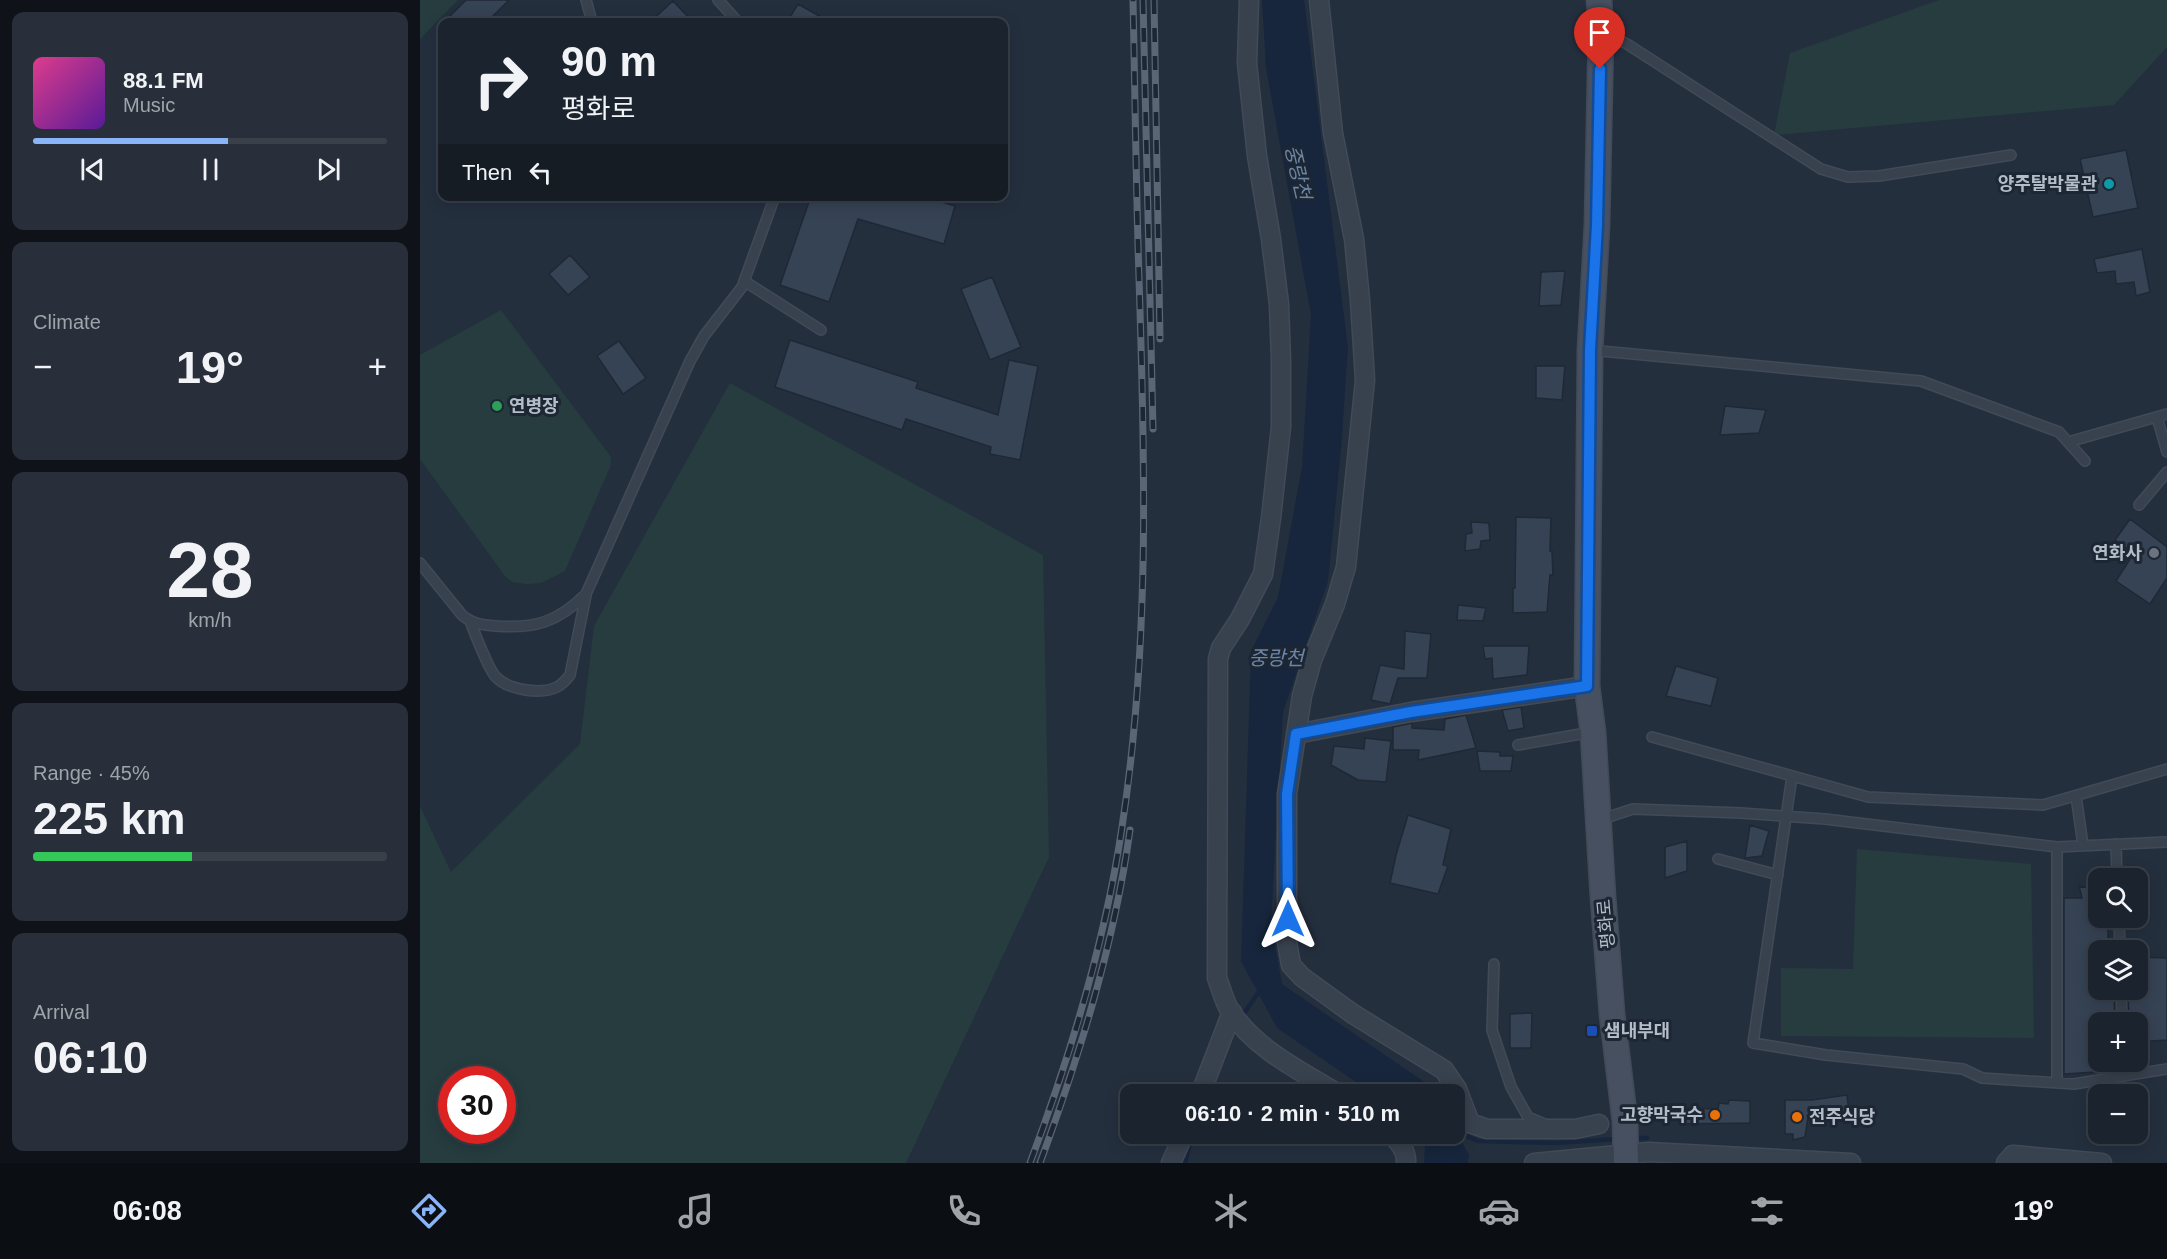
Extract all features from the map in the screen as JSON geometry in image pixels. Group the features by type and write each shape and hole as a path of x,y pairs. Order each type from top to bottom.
{"main road":[{"name":"평화로","path":"1599,0 1597,225 1590,350 1587,686 1593,732 1612,1014 1625,1148"}],"street":[{"path":"1249,0 1247,63 1257,156 1279,304 1281,427 1263,574 1240,619 1221,648 1218,658 1217,978 1238,1020 1275,1055 1322,1084"},
{"path":"1319,0 1333,133 1354,239 1365,380 1346,567 1335,604 1312,660 1302,696 1287,794 1287,942 1291,965 1302,976 1353,1014 1444,1070 1457,1089 1470,1123 1487,1129 1575,1130 1599,1124"},
{"path":"1296,734 1411,712 1587,686"},
{"path":"1206,1084 1238,1020"},
{"path":"1171,1163 1180,1144"},
{"path":"1400,1144 1407,1157 1406,1163"},
{"path":"1534,1163 1625,1148 1649,1152 1851,1163"},
{"path":"2006,1163 2013,1155 2102,1163"}],"lane":[{"path":"586,0 591,18"},
{"path":"718,0 734,18"},
{"path":"1600,31 1627,44 1821,169 1848,177 1879,176 2011,155"},
{"path":"470,621 495,676 512,686 544,691 555,688 570,675 586,594 690,361 704,336 744,281 773,201"},
{"path":"744,281 821,330"},
{"path":"1590,350 1909,379 1933,385 2059,432 2085,461"},
{"path":"2068,442 2167,414"},
{"path":"2157,417 2167,452"},
{"path":"2139,505 2167,472"},
{"path":"420,563 462,615 481,625 519,628 537,625 571,609 586,594"},
{"path":"1518,745 1593,732"},
{"path":"1652,737 1868,797 2043,805 2167,769"},
{"path":"1792,776 1753,1042 1826,1055 1963,1069 1982,1078 2056,1083 2074,1084 2167,1069"},
{"path":"2076,796 2083,846"},
{"path":"1599,820 1633,809 1741,813 1787,816 2057,847 2167,842"},
{"path":"2116,844 2117,868"},
{"path":"2056,1083 2057,847"},
{"path":"1718,859 1778,875"},
{"path":"1494,964 1492,1030 1511,1087 1528,1116 1558,1129"}],"green space":[{"path":"420,0 458,0 438,18 420,39"},
{"path":"1939,0 2167,0 2167,47 2114,105 1774,135 1790,53"},
{"name":"연병장","path":"501,310 611,457 610,467 565,571 541,583 512,582 505,576 420,459 420,355"},
{"path":"730,383 1043,555 1049,857 906,1163 420,1163 420,806 451,872 580,744 594,626"},
{"path":"1857,849 2031,864 2034,1038 1781,1036 1781,968 1853,969"}],"water":[{"name":"중랑천","path":"1262,0 1304,0 1348,348 1328,581 1283,712 1271,923 1282,984 1427,1084 1359,1084 1277,1028 1241,961 1251,651 1278,597 1302,467 1311,315 1266,68"},
{"path":"1423,1144 1463,1144 1469,1155 1468,1163 1424,1163 1425,1147"}],"building":[{"path":"466,0 509,0 491,18 452,18 450,16"},
{"path":"673,1 689,18 654,18"},
{"path":"798,4 823,18 789,18"},
{"name":"양주탈박물관","path":"2126,150 2138,208 2093,217 2080,159"},
{"path":"809,201 938,201 955,206 944,244 858,219 829,302 780,285"},
{"path":"2142,249 2150,292 2136,296 2134,282 2116,284 2115,271 2097,273 2094,259"},
{"path":"570,255 590,277 568,295 549,274"},
{"path":"1565,271 1561,305 1539,306 1541,272"},
{"path":"992,277 1021,347 990,360 961,289"},
{"path":"790,340 918,382 916,388 998,415 1009,360 1038,366 1020,460 990,454 991,447 906,419 902,430 775,387"},
{"path":"619,341 646,378 623,394 597,356"},
{"path":"1536,366 1565,366 1562,400 1536,398"},
{"path":"1725,406 1766,410 1759,433 1720,435"},
{"path":"1516,517 1551,518 1550,551 1552,551 1553,575 1550,575 1547,612 1513,613"},
{"path":"2130,519 2167,547 2167,578 2150,604 2116,581 2134,553 2115,540"},
{"path":"1471,522 1489,523 1490,540 1481,541 1480,549 1465,551 1466,534 1472,533"},
{"path":"1458,605 1486,608 1483,621 1457,620"},
{"path":"1405,631 1431,634 1427,678 1398,678 1390,704 1371,700 1380,665 1404,669"},
{"path":"1483,646 1529,646 1527,675 1493,679 1492,658 1485,659"},
{"path":"1676,666 1718,678 1711,706 1666,696"},
{"path":"1521,707 1524,728 1508,731 1502,710"},
{"path":"1466,715 1476,748 1418,760 1419,750 1393,750 1393,727 1412,723 1412,728 1444,730 1445,719"},
{"path":"1365,738 1391,741 1386,782 1358,780 1331,765 1334,746 1364,749"},
{"path":"1477,751 1500,752 1500,756 1513,756 1511,771 1480,771"},
{"path":"1408,815 1451,829 1443,865 1448,866 1438,894 1390,883"},
{"path":"1750,825 1769,831 1762,856 1745,858"},
{"path":"1687,841 1687,871 1665,878 1665,847"},
{"path":"2079,886 2088,888 2088,928 2108,928 2108,940 2088,940 2088,1000 2114,1000 2115,1012 2088,1012 2088,1072 2095,1072 2064,1074 2064,898 2082,898"},
{"path":"2148,957 2167,958 2167,1040 2148,1041 2148,1012 2129,1012 2128,1000 2148,1000"},
{"path":"1532,1013 1531,1048 1510,1048 1510,1014"},
{"path":"1847,1095 1849,1114 1808,1117 1805,1137 1793,1140 1793,1134 1785,1134 1785,1100 1812,1100"},
{"path":"1729,1100 1750,1101 1750,1123 1681,1124 1682,1108 1718,1109 1719,1103 1728,1104"}],"waterway":[{"path":"1240,1019 1261,989"},
{"path":"1465,1135 1478,1141 1556,1143 1617,1139"},
{"path":"1631,1138 1647,1138"},
{"path":"1185,1163 1190,1144"}],"railway":[{"path":"1030,1163 1073,1039 1096,956 1115,870 1131,759 1141,622 1144,484 1133,0"},
{"path":"1143,0 1153,429"},
{"path":"1154,0 1160,339"},
{"path":"1040,1163 1069,1081 1094,999 1115,915 1130,830"}],"place":[{"name":"양주탈박물관","path":"2109,184"},
{"name":"연병장","path":"497,406"},
{"name":"연화사","path":"2154,553"},
{"name":"샘내부대","path":"1592,1031"},
{"name":"고향막국수","path":"1715,1115"},
{"name":"전주식당","path":"1797,1117"}],"route":[{"path":"1288,919 1287,794 1296,734 1411,712 1587,686 1590,350 1597,225 1600,69"}]}
